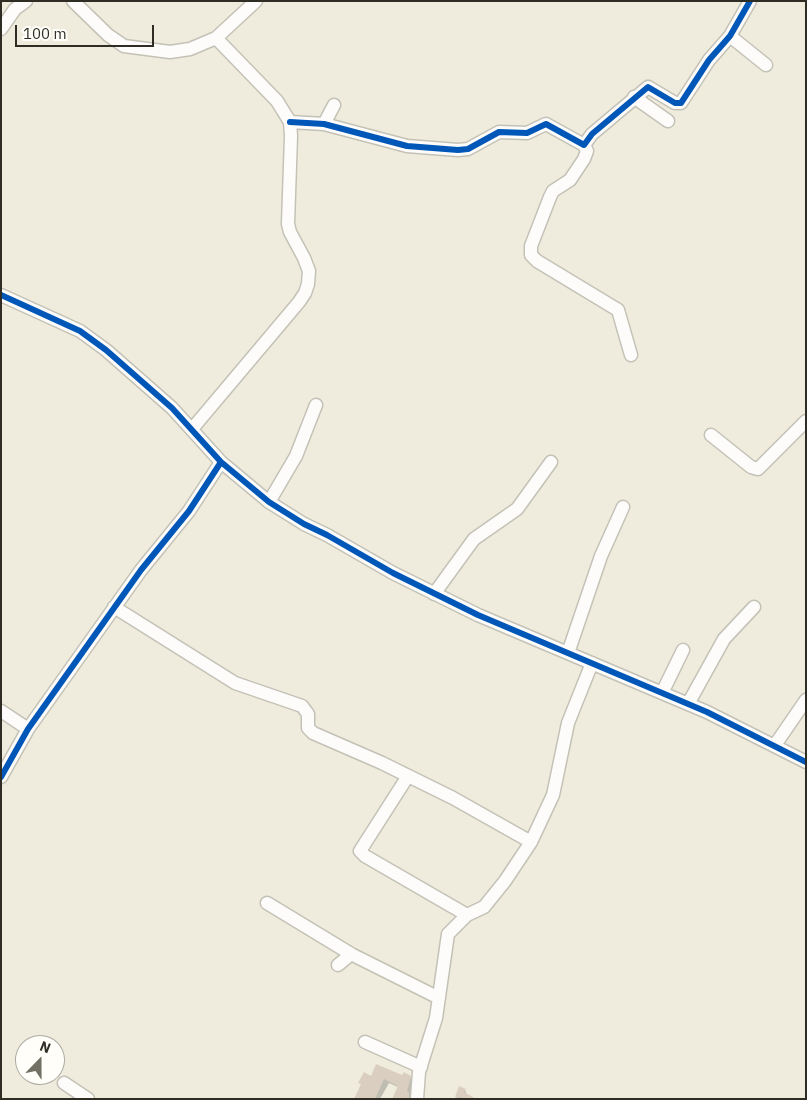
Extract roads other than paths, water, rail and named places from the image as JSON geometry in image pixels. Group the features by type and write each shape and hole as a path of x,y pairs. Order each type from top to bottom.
{"street":[{"path":"1,29 15,9 26,1"},
{"path":"73,1 108,35 124,46 170,52 190,49 216,38 256,1"},
{"path":"584,145 592,134 634,97 649,87 676,104 681,103 709,60 730,36 750,1"},
{"path":"730,36 766,65"},
{"path":"192,429 306,293 309,270 288,224 290,122 277,101 216,38"},
{"path":"634,97 668,121"},
{"path":"324,124 334,105"},
{"path":"290,122 324,124 388,142 429,149 458,150 468,149 499,132 527,132 546,124 584,145 587,151 584,159 570,180 553,191 550,197 531,246 531,255 537,262 618,310 631,355"},
{"path":"1,295 57,320 91,339 172,408 221,462 269,502 373,563 434,594 688,704 775,745 806,762"},
{"path":"269,502 296,456 316,405"},
{"path":"711,435 752,467 758,469 806,421"},
{"path":"1,777 28,729 114,607 189,511 221,462"},
{"path":"434,594 474,539 517,509 551,462"},
{"path":"568,653 601,556 623,507"},
{"path":"114,607 236,683 302,706 308,714 307,726 310,731 408,776 482,814 531,842"},
{"path":"688,704 724,639 754,607"},
{"path":"662,693 683,650"},
{"path":"417,1099 421,1067 434,1026 446,939 454,926 467,915 484,908 531,842 553,795 568,723 592,663"},
{"path":"775,745 806,700"},
{"path":"1,711 28,729"},
{"path":"408,776 360,851 365,856 467,915"},
{"path":"268,903 351,954 439,998"},
{"path":"338,965 351,954"},
{"path":"365,1042 421,1067"},
{"path":"65,1084 88,1099"}]}
